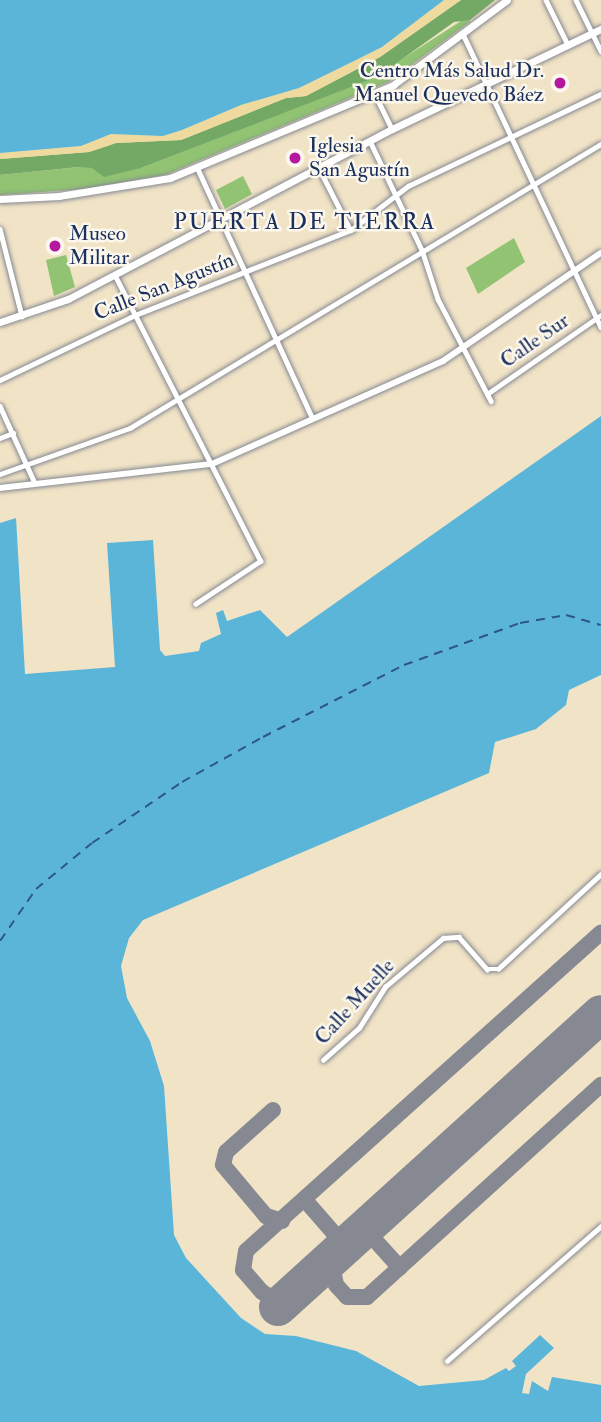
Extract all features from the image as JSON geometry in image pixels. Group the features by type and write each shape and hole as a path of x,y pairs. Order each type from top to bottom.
{"main road":[{"path":"0,199 160,181 197,167 374,94 463,34 507,0"},
{"path":"0,322 22,317 115,275 370,140 601,29"},
{"path":"0,488 34,481 212,464 464,349 601,253"}],"street":[{"path":"547,0 568,45"},
{"path":"576,0 601,51"},
{"path":"463,34 533,185 599,316 601,327"},
{"path":"374,94 393,129"},
{"name":"Calle San Agustín","path":"0,380 135,315 351,230 395,193 601,94"},
{"path":"370,140 422,250 430,281 491,401"},
{"path":"0,474 114,436 601,144"},
{"path":"197,167 247,270 312,417"},
{"path":"319,168 351,230"},
{"path":"0,229 22,317"},
{"path":"115,275 261,561 196,604"},
{"name":"Calle Sur","path":"487,394 599,316"},
{"path":"0,406 34,481"},
{"path":"0,438 13,433"},
{"name":"Calle Muelle","path":"324,1060 359,1028 385,986 443,938 459,937 488,969 498,969 601,874"},
{"path":"447,1361 601,1226"}],"green space":[{"path":"461,0 495,0 470,20 454,22 377,77 141,168 104,177 92,168 79,167 0,175 0,159 89,152 116,143 181,140 286,98 306,96 380,57"},
{"path":"464,19 471,21 388,82 165,175 84,189 0,195 0,175 80,167 141,168 371,79"},
{"path":"243,176 252,194 225,209 216,190"},
{"path":"514,238 525,262 478,294 466,268"},
{"path":"66,255 75,287 54,296 46,260"}],"sand":[{"path":"444,0 461,0 380,57 306,96 286,98 181,140 116,143 89,152 0,159 0,153 81,146 111,134 163,136 182,130 241,105 299,88 354,61 382,47"}],"water":[{"path":"0,0 444,0 382,47 354,61 299,88 241,105 182,130 163,136 111,134 81,146 0,153"},
{"path":"601,416 601,675 569,690 566,705 536,729 495,742 489,773 143,920 129,938 121,966 127,998 150,1041 164,1086 174,1235 186,1258 241,1318 265,1334 296,1336 356,1351 419,1386 484,1380 506,1368 509,1371 516,1366 512,1361 540,1335 554,1348 526,1374 522,1393 529,1394 532,1381 548,1391 552,1377 601,1385 601,1422 0,1422 0,523 16,518 25,674 115,667 107,543 153,540 160,650 165,656 199,651 201,643 221,634 216,613 223,610 227,621 260,610 287,637"}],"ferry route":[{"path":"0,941 36,889 92,843 182,782 263,737 404,665 520,623 566,615 601,625"}],"taxiway":[{"path":"290,1296 275,1300 262,1292 243,1270 246,1251 601,932"},
{"path":"331,1259 336,1285 347,1297 367,1297 601,1085"},
{"path":"273,1110 226,1152 223,1165 266,1216 282,1221"},
{"path":"305,1200 345,1246"},
{"path":"365,1229 400,1268"}],"runway":[{"path":"278,1307 601,1014"}],"place":[{"name":"Centro Más Salud Dr. Manuel Quevedo Báez","path":"560,83"},
{"name":"Iglesia San Agustín","path":"295,158"},
{"name":"Museo Militar","path":"55,246"}],"district":[{"name":"PUERTA DE TIERRA","path":"305,222"}]}
